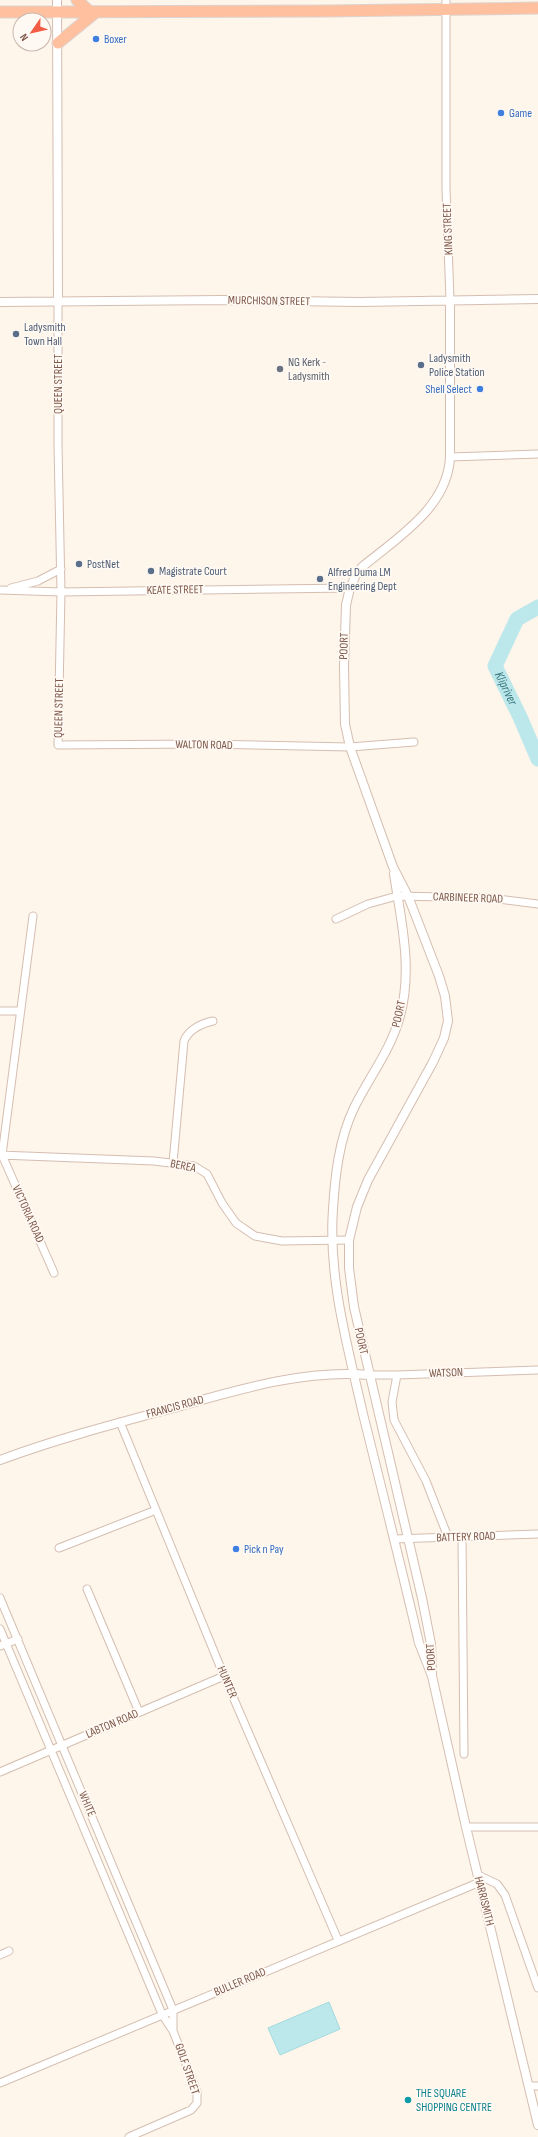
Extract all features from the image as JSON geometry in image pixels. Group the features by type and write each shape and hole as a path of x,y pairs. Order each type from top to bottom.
{"highway":[{"path":"78,0 93,12"},
{"path":"0,12 93,12 446,5 538,8"},
{"path":"58,43 93,12"}],"street":[{"name":"QUEEN STREET","path":"57,0 58,445 61,569 58,745"},
{"name":"KING STREET","path":"446,5 446,181 450,300 450,457"},
{"name":"MURCHISON STREET","path":"0,302 360,302 538,299"},
{"path":"450,457 538,454"},
{"name":"POORT","path":"432,1676 431,1644 408,1539 368,1375 354,1307 349,1268 349,1240 357,1207 368,1180 433,1062 447,1030 448,1015 445,996 408,896 393,867 350,747 344,715 344,667 346,605 350,588 362,567 417,521 433,504 446,482 450,457"},
{"path":"1,590 38,581 61,569"},
{"name":"KEATE STREET","path":"1,590 61,592 350,588"},
{"name":"WALTON ROAD","path":"58,745 203,744 350,747 414,742"},
{"name":"POORT","path":"393,867 406,952 403,1001 389,1048 363,1091 347,1125 336,1174 332,1240 336,1280 354,1373 419,1643 432,1676"},
{"name":"CARBINEER ROAD","path":"336,920 368,904 397,896 490,898 538,904"},
{"path":"1,1155 33,916"},
{"path":"0,1011 20,1011"},
{"path":"173,1163 184,1041 187,1035 194,1028 213,1021"},
{"name":"BEREA","path":"1,1155 173,1163 194,1166 207,1174 228,1213 245,1230 255,1236 277,1241 349,1240"},
{"name":"VICTORIA ROAD","path":"1,1155 54,1274"},
{"name":"WATSON","path":"354,1373 368,1375 397,1375 538,1370"},
{"name":"FRANCIS ROAD","path":"0,1460 120,1422 221,1394 322,1374 354,1373"},
{"path":"397,1375 392,1402 394,1420 426,1481 448,1538"},
{"name":"HUNTER","path":"120,1422 224,1676 338,1940"},
{"path":"59,1548 156,1510"},
{"name":"BATTERY ROAD","path":"394,1539 538,1534"},
{"path":"462,1537 464,1754"},
{"path":"87,1589 139,1712"},
{"name":"WHITE","path":"0,1598 2,1609 18,1639 173,2010"},
{"name":"WHITE","path":"0,1629 3,1645 52,1750 162,2014"},
{"path":"3,1645 18,1639"},
{"name":"LABTON ROAD","path":"0,1772 224,1676"},
{"name":"HARRISMITH","path":"432,1676 466,1827 535,2085 538,2125"},
{"path":"466,1827 538,1827"},
{"path":"106,1879 116,1874"},
{"path":"479,1878 497,1884 506,1895 538,1988"},
{"name":"BULLER ROAD","path":"0,2083 338,1940 479,1878"},
{"path":"0,1956 9,1951"},
{"name":"GOLF STREET","path":"173,2010 173,2031"},
{"name":"GOLF STREET","path":"129,2137 186,2113 196,2105 197,2092 173,2031 162,2014"}],"water":[{"path":"329,2002 340,2029 280,2055 268,2028"}],"waterway":[{"name":"Klipriver","path":"538,607 517,619 495,666 520,717 538,759"}],"place":[{"name":"Boxer","path":"96,39"},
{"name":"Game","path":"501,113"},
{"name":"Ladysmith Town Hall","path":"16,334"},
{"name":"Ladysmith Police Station","path":"421,365"},
{"name":"NG Kerk - Ladysmith","path":"280,369"},
{"name":"Shell Select","path":"480,389"},
{"name":"PostNet","path":"79,564"},
{"name":"Magistrate Court","path":"151,571"},
{"name":"Alfred Duma LM Engineering Dept","path":"320,579"},
{"name":"Pick n Pay","path":"236,1549"},
{"name":"THE SQUARE SHOPPING CENTRE","path":"408,2100"}]}
